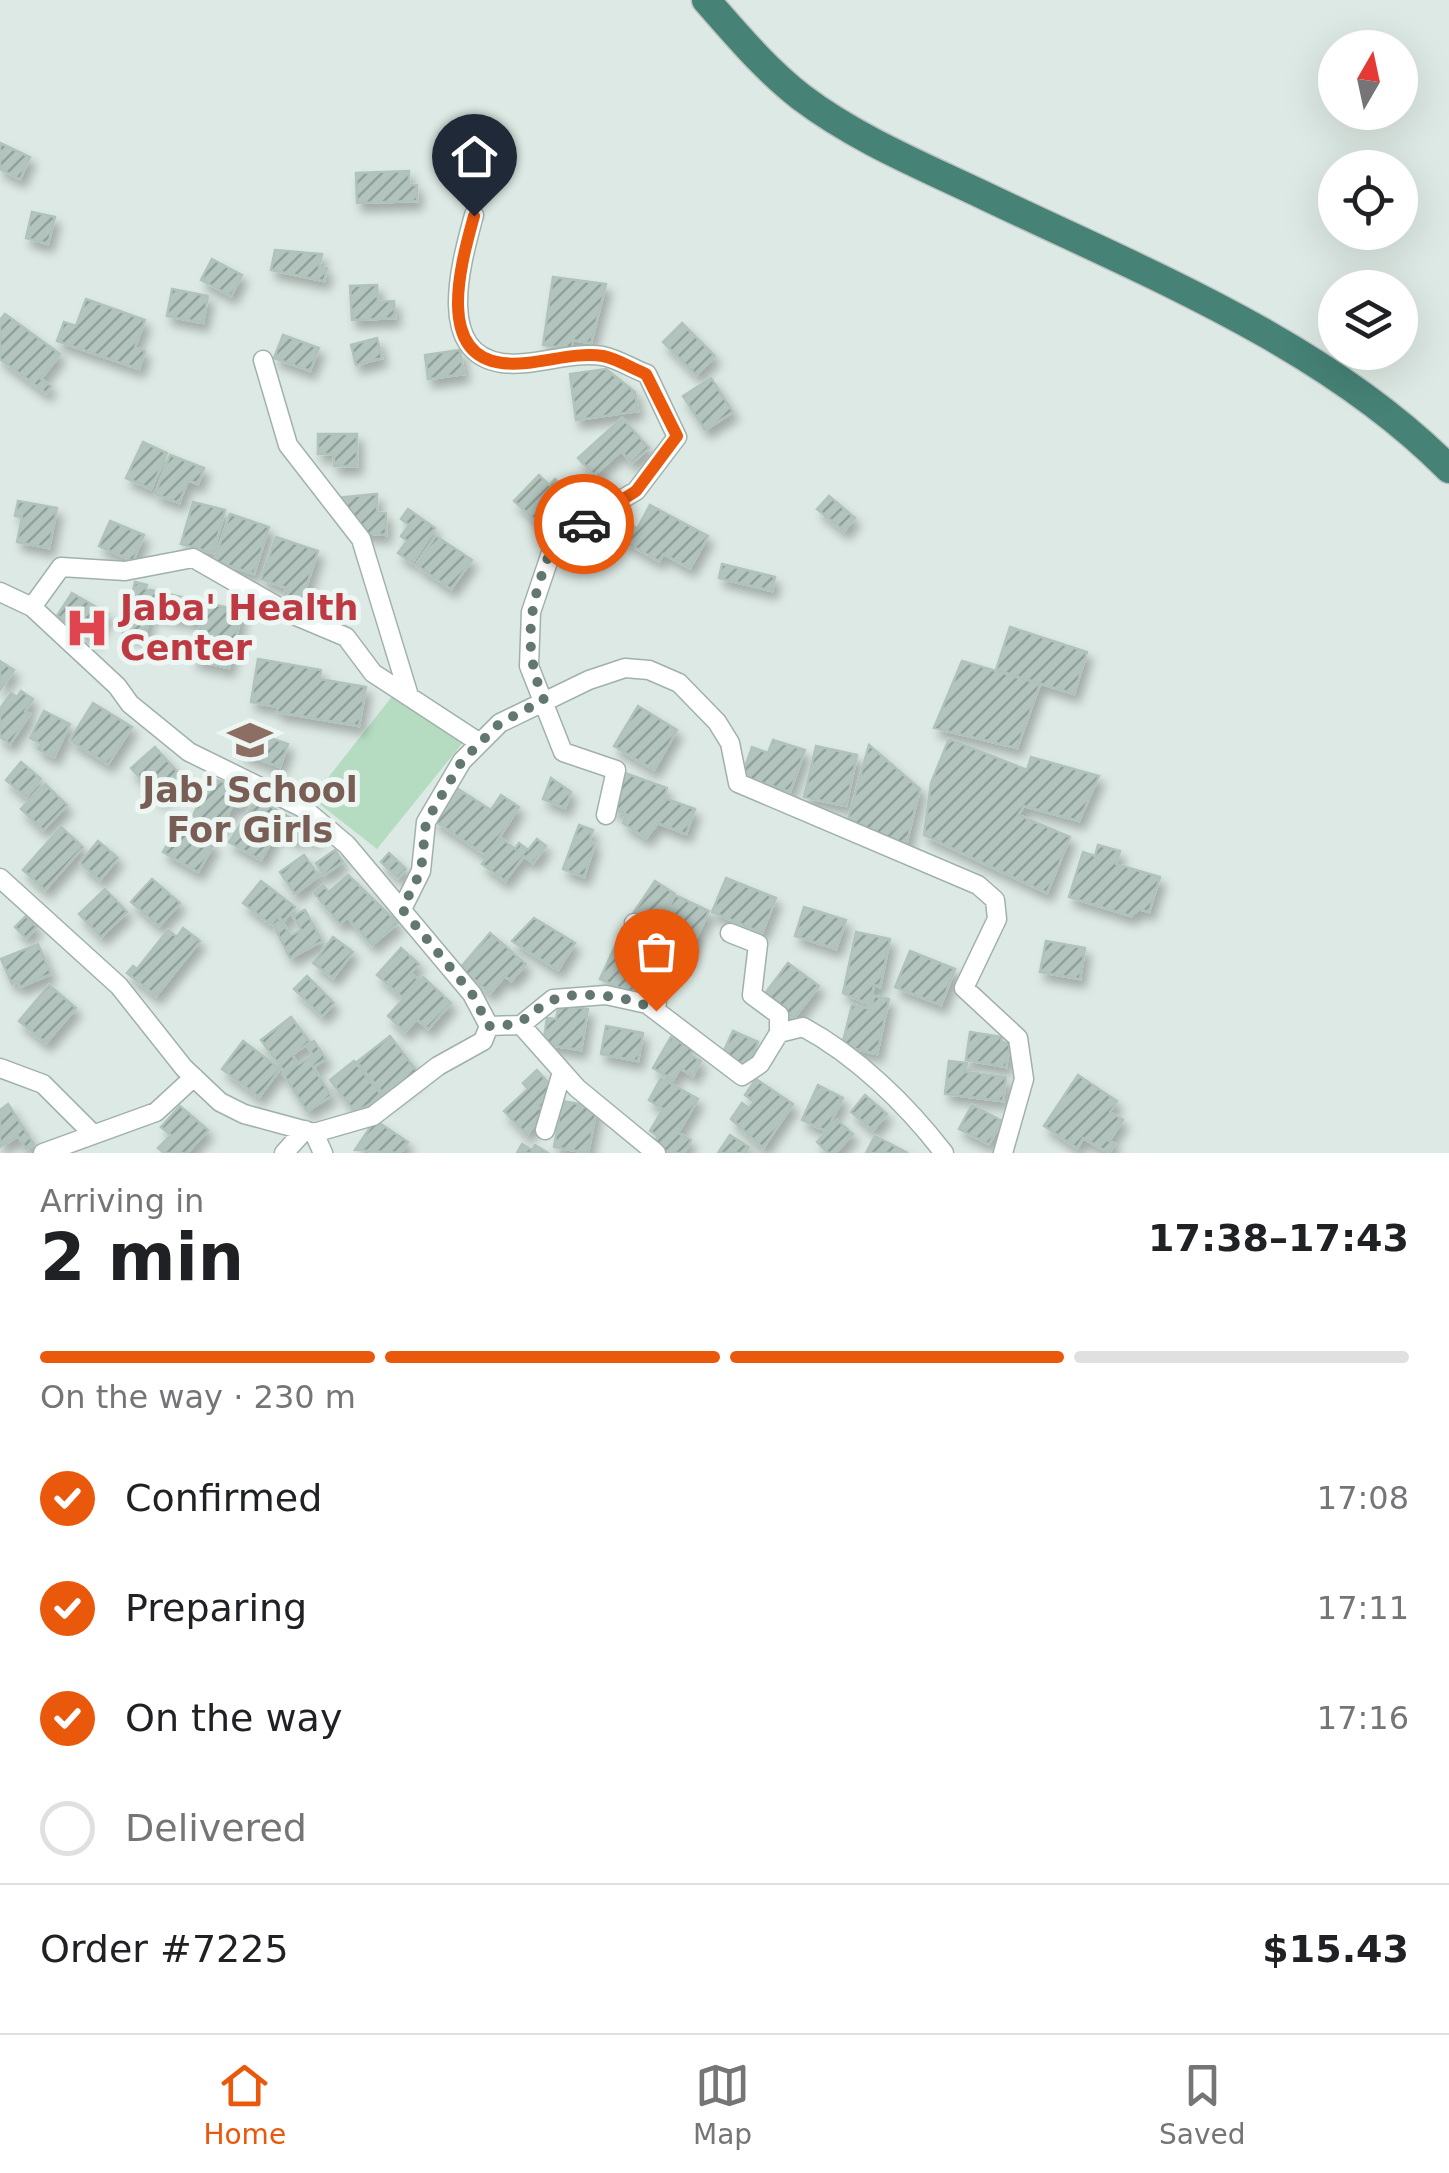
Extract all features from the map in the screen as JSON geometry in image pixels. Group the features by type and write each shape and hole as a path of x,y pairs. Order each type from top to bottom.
{"highway":[{"path":"706,0 752,53 802,98 876,144 1266,336 1348,384 1424,443 1449,470"}],"street":[{"path":"474,216 458,271 458,327 477,350 501,363 604,356 646,374 677,436 636,491 556,538 531,612 530,666 563,752 616,770 606,815"},
{"path":"263,360 288,445 361,539 409,696"},
{"path":"32,607 61,568 125,571 193,558 289,612 346,637 373,672 480,743"},
{"path":"0,592 32,607 117,686 130,704 189,752 303,808 347,846 472,994 489,1026 484,1041 438,1066 386,1110 310,1132 284,1153"},
{"path":"402,909 421,871 426,822 462,761 500,723 544,700 624,668 649,670 679,683 717,722 730,744 738,783 978,885 995,900 997,919 964,988 1018,1038 1024,1079 1003,1153"},
{"path":"0,878 119,986 194,1077 220,1102 310,1132 323,1153"},
{"path":"634,923 658,987 656,1011"},
{"path":"489,1026 520,1025 553,999 606,995 647,1004 742,1076 760,1064 780,1033 779,1015 752,995 758,944 730,933"},
{"path":"520,1025 562,1072 656,1153"},
{"path":"780,1033 804,1027 826,1039 917,1117 944,1153"},
{"path":"0,1068 43,1084 92,1134"},
{"path":"544,1130 562,1072"},
{"path":"43,1153 156,1112 194,1077"}],"green space":[{"path":"398,689 464,741 377,849 312,798"}],"building":[{"path":"0,143 30,157 20,179 0,169"},
{"path":"409,171 409,185 417,185 417,201 357,203 356,173"},
{"path":"32,212 55,217 48,244 26,238"},
{"path":"275,250 322,254 319,267 327,268 324,281 271,270"},
{"path":"212,259 242,275 231,296 201,280"},
{"path":"553,277 606,284 591,343 573,340 572,349 543,345"},
{"path":"377,285 378,302 394,301 395,318 352,320 350,286"},
{"path":"172,289 208,296 203,323 167,316"},
{"path":"86,299 145,320 135,347 145,351 139,369 57,341 64,322 76,326"},
{"path":"5,314 60,354 41,379 51,386 46,393 0,359 0,320"},
{"path":"682,323 715,356 696,375 663,342"},
{"path":"283,335 319,348 310,371 274,358"},
{"path":"377,338 382,358 356,365 351,345"},
{"path":"460,350 464,374 428,379 425,355"},
{"path":"606,369 635,392 638,411 576,420 570,374"},
{"path":"711,378 733,412 705,430 683,396"},
{"path":"622,418 649,448 632,463 621,451 594,475 578,458"},
{"path":"318,434 357,434 357,466 334,466 334,454 318,454"},
{"path":"143,442 167,453 151,489 126,478"},
{"path":"170,455 204,468 198,484 188,480 179,503 155,494"},
{"path":"539,475 549,485 555,479 573,496 542,527 514,501"},
{"path":"377,494 377,513 386,513 386,535 363,533 336,498"},
{"path":"829,496 855,518 844,531 817,509"},
{"path":"18,501 57,508 49,548 17,542 22,517 15,516"},
{"path":"193,502 225,510 213,553 181,544"},
{"path":"650,505 708,536 690,568 663,554 659,561 623,541 632,525 637,529"},
{"path":"408,509 435,528 412,563 398,553 407,541 401,536 409,525 401,519"},
{"path":"230,514 269,527 254,574 214,561"},
{"path":"110,521 144,535 133,561 99,546"},
{"path":"436,536 472,560 451,589 416,565"},
{"path":"276,537 318,551 300,606 283,600 287,588 261,579"},
{"path":"722,564 775,577 772,591 719,578"},
{"path":"135,582 147,585 146,589 242,611 229,668 193,660 201,623 150,612 145,637 123,633"},
{"name":"Jaba' Health Center","path":"72,593 108,614 92,639 57,616"},
{"path":"1010,627 1087,652 1074,694 996,670"},
{"name":"Jab' School For Girls","path":"258,659 321,670 320,679 366,687 359,726 277,712 278,707 251,702"},
{"path":"0,661 14,670 0,690"},
{"path":"962,661 1040,684 1017,748 934,728"},
{"path":"21,691 33,699 25,711 30,714 10,744 0,737 0,709 11,693 17,697"},
{"path":"93,703 132,727 108,764 70,740"},
{"path":"638,706 677,730 654,770 614,746"},
{"path":"44,711 70,724 54,757 38,749 41,744 30,738"},
{"name":"Jab' School For Girls","path":"249,731 288,744 280,767 241,753"},
{"path":"949,739 1027,770 1031,757 1099,776 1079,821 1024,806 1018,815 1070,837 1047,893 924,835 931,783"},
{"path":"773,740 805,750 790,792 742,776 752,747 768,753"},
{"path":"869,745 920,789 906,845 847,823"},
{"path":"816,746 857,755 846,806 804,797"},
{"path":"155,747 184,779 160,800 131,768"},
{"path":"21,762 41,779 26,797 6,780"},
{"path":"625,773 667,788 664,798 695,809 686,834 658,823 646,838 623,823 626,814 612,809"},
{"path":"210,778 248,790 240,807 233,804 221,829 193,816"},
{"path":"551,778 571,792 565,808 543,799"},
{"path":"45,784 67,805 43,830 21,809"},
{"path":"455,787 491,810 501,795 519,807 487,856 433,820"},
{"path":"257,799 318,833 314,841 301,834 298,841 278,830 261,860 229,842"},
{"path":"179,824 214,844 198,872 163,852"},
{"path":"579,825 593,830 589,841 595,844 584,877 563,869"},
{"path":"61,827 83,847 45,890 23,870"},
{"path":"501,838 515,849 519,843 528,850 537,839 546,846 533,863 524,856 505,881 482,864"},
{"path":"98,841 118,858 100,880 80,863"},
{"path":"1098,845 1120,851 1116,864 1160,877 1149,912 1139,909 1131,916 1069,897 1083,852 1095,856"},
{"path":"335,850 343,862 324,875 316,863"},
{"path":"389,853 406,869 398,878 381,862"},
{"path":"304,855 319,876 295,894 280,872"},
{"path":"348,875 398,923 372,945 347,917 340,924 314,893 323,885 329,892"},
{"path":"726,878 776,898 762,933 712,912"},
{"path":"152,879 180,903 159,926 131,902"},
{"path":"261,881 295,907 284,921 276,916 270,924 243,903"},
{"path":"655,881 675,894 655,926 634,912"},
{"path":"105,889 127,912 101,937 79,914"},
{"path":"675,895 709,911 686,959 665,948 668,941 656,935"},
{"path":"804,907 846,920 836,949 795,936"},
{"path":"305,910 322,941 290,958 274,926 282,921 290,936 301,930 293,916"},
{"path":"26,916 37,927 26,938 15,927"},
{"path":"534,918 575,943 558,970 512,941"},
{"path":"183,928 200,941 156,996 127,973 133,966 137,969 168,930 177,937"},
{"path":"856,932 890,939 880,987 874,985 870,1005 843,993"},
{"path":"490,933 526,964 511,981 505,976 490,993 460,968"},
{"path":"333,937 353,952 333,978 313,963"},
{"path":"1046,941 1085,948 1080,979 1040,972"},
{"path":"617,942 641,953 633,969 641,973 632,994 600,979"},
{"path":"38,944 51,974 20,987 18,981 12,984 1,959"},
{"path":"401,948 419,964 410,973 418,979 402,997 377,975"},
{"path":"910,951 955,969 941,1005 895,987"},
{"path":"788,963 819,986 794,1018 764,995"},
{"path":"307,976 334,1003 322,1016 294,989"},
{"path":"423,977 451,1003 428,1029 417,1019 405,1032 388,1016"},
{"path":"640,980 651,981 649,997 638,995"},
{"path":"49,985 76,1008 46,1043 19,1021"},
{"path":"874,996 889,999 877,1054 842,1046 852,1005 871,1009"},
{"path":"559,1004 588,1009 581,1050 543,1044 547,1018 556,1019"},
{"path":"291,1017 310,1042 292,1055 297,1063 285,1073 261,1040"},
{"path":"606,1026 643,1033 638,1061 601,1054"},
{"path":"733,1031 758,1042 747,1066 722,1055"},
{"path":"970,1032 1002,1037 1001,1042 1010,1044 1006,1067 966,1060"},
{"path":"390,1036 419,1074 387,1098 357,1062"},
{"path":"671,1037 693,1050 690,1055 701,1061 693,1076 680,1068 673,1080 653,1068"},
{"path":"243,1041 280,1069 259,1097 222,1069"},
{"path":"314,1041 326,1059 313,1067 331,1096 307,1111 283,1074 313,1055 307,1046"},
{"path":"354,1061 383,1097 355,1112 330,1080"},
{"path":"949,1061 967,1063 965,1072 1006,1077 1003,1101 945,1094"},
{"path":"537,1070 554,1089 537,1105 543,1112 527,1135 504,1111 528,1089 523,1083"},
{"path":"1078,1075 1117,1101 1110,1112 1123,1120 1109,1141 1115,1144 1109,1153 1083,1138 1077,1148 1044,1126"},
{"path":"661,1078 698,1099 678,1133 691,1140 684,1153 666,1153 653,1145 658,1136 650,1131 663,1109 649,1100"},
{"path":"756,1079 793,1104 763,1148 731,1119 742,1103 749,1108 754,1102 745,1095"},
{"path":"818,1085 843,1098 826,1131 802,1120"},
{"path":"865,1095 887,1114 873,1130 851,1112"},
{"path":"562,1101 597,1107 588,1153 554,1147"},
{"path":"8,1104 34,1144 26,1149 18,1136 0,1147 0,1110"},
{"path":"972,1105 1002,1121 989,1144 959,1129"},
{"path":"180,1106 208,1130 187,1153 164,1153 158,1148 171,1135 161,1127"},
{"path":"375,1120 408,1142 401,1153 355,1150"},
{"path":"837,1120 853,1134 835,1153 828,1153 817,1142"},
{"path":"730,1135 749,1147 745,1153 718,1153"},
{"path":"875,1136 908,1153 866,1153"},
{"path":"522,1144 532,1150 535,1145 548,1153 517,1153"}],"way so far":[{"path":"584,524 556,538 531,612 530,666 544,700 500,723 462,761 426,822 421,871 402,909 472,994 489,1026 520,1025 553,999 606,995 647,1004 656,1011"}],"place":[{"name":"Jaba' Health Center","path":"87,628"},
{"name":"Jab' School For Girls","path":"250,740"}],"route":[{"path":"474,216 458,271 458,327 477,350 501,363 604,356 646,374 677,436 636,491 584,524"}]}
